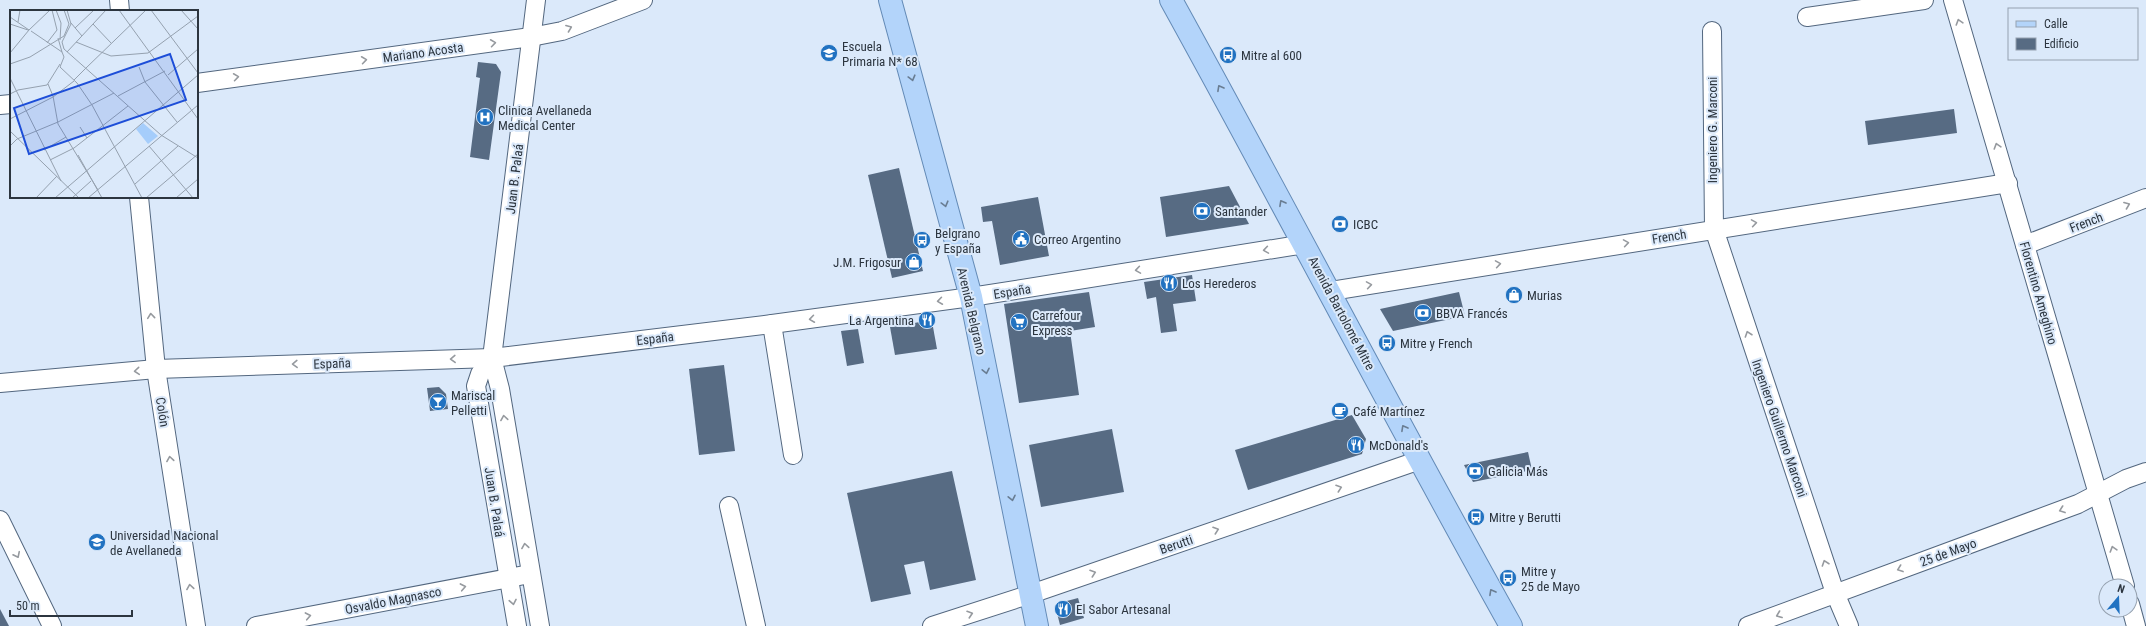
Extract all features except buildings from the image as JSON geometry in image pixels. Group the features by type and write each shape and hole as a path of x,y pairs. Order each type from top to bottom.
{"main road":[{"name":"Avenida Belgrano","path":"890,0 970,297 1037,626"},
{"name":"Avenida Bartolomé Mitre","path":"1171,0 1331,291 1420,460 1511,626"}],"street":[{"path":"119,0 120,10"},
{"name":"Juan B. Palaá","path":"536,0 492,358 500,389 530,574 540,626"},
{"name":"Mariano Acosta","path":"198,83 531,38 562,31 643,0"},
{"path":"1807,17 1924,0"},
{"name":"Florentino Ameghino","path":"1953,0 2026,245 2122,578"},
{"name":"Ingeniero G. Marconi","path":"1712,31 1714,229"},
{"path":"0,105 10,104"},
{"name":"French","path":"1331,291 1714,229 2008,184"},
{"name":"Colón","path":"139,198 156,369 196,626"},
{"name":"French","path":"2026,245 2146,198"},
{"name":"Ingeniero Guillermo Marconi","path":"1714,229 1835,593 1849,626"},
{"name":"España","path":"0,383 156,369 492,358 772,324 970,297 1305,244"},
{"path":"772,324 793,455"},
{"name":"Juan B. Palaá","path":"492,358 480,374 476,386 508,578 518,626"},
{"name":"Berutti","path":"932,626 1031,594 1420,460"},
{"name":"25 de Mayo","path":"1748,626 2078,504 2146,472"},
{"path":"729,506 756,626"},
{"path":"0,520 52,626"},
{"name":"Osvaldo Magnasco","path":"256,626 530,574"}],"place":[{"name":"Escuela Primaria N* 68","path":"829,53"},
{"name":"Mitre al 600","path":"1228,55"},
{"name":"Clinica Avellaneda Medical Center","path":"485,117"},
{"name":"Santander","path":"1202,211"},
{"name":"ICBC","path":"1340,224"},
{"name":"Correo Argentino","path":"1021,239"},
{"name":"Belgrano y España","path":"922,240"},
{"name":"J.M. Frigosur","path":"914,262"},
{"name":"Los Herederos","path":"1169,283"},
{"name":"Murias","path":"1514,295"},
{"name":"BBVA Francés","path":"1423,313"},
{"name":"La Argentina","path":"927,320"},
{"name":"Carrefour Express","path":"1019,322"},
{"name":"Mitre y French","path":"1387,343"},
{"name":"Mariscal Pelletti","path":"438,402"},
{"name":"Café Martínez","path":"1340,411"},
{"name":"McDonald's","path":"1356,445"},
{"name":"Galicia Más","path":"1475,471"},
{"name":"Mitre y Berutti","path":"1476,517"},
{"name":"Universidad Nacional de Avellaneda","path":"97,542"},
{"name":"Mitre y 25 de Mayo","path":"1508,578"},
{"name":"El Sabor Artesanal","path":"1063,609"}]}
